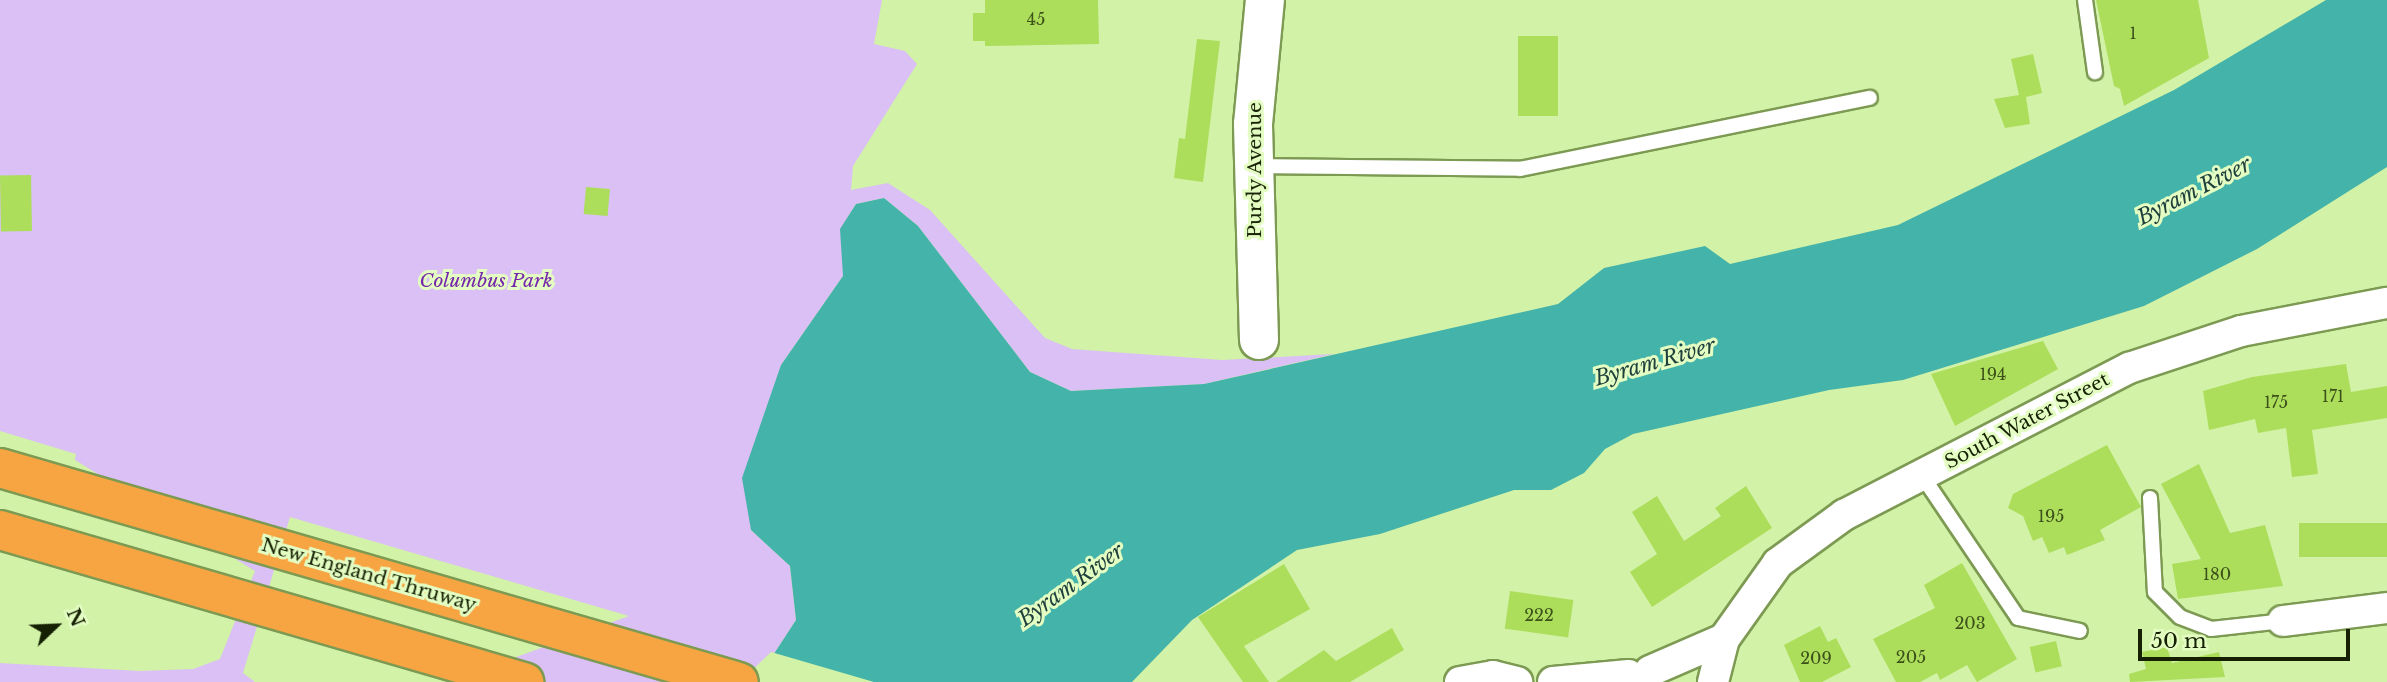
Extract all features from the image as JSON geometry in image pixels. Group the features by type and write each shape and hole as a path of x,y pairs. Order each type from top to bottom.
{"highway":[{"name":"New England Thruway","path":"0,468 739,682"},
{"path":"0,530 524,682"}],"street":[{"name":"Purdy Avenue","path":"1259,340 1253,166 1265,0"},
{"name":"South Water Street","path":"1713,682 1724,639 1778,563 1802,542 2129,368 2241,331 2387,303"},
{"path":"2283,621 2387,608"},
{"path":"1632,676 1724,639"},
{"path":"1460,682 1493,676 1517,682"},
{"path":"1553,682 1632,676 1684,682"}],"lane":[{"path":"2085,0 2095,72"},
{"path":"1253,166 1520,169 1870,98"},
{"path":"1923,477 2018,618 2080,631"},
{"path":"2150,498 2155,592 2180,617 2211,629 2283,621"}],"green space":[{"name":"Columbus Park","path":"0,0 882,0 874,44 905,51 917,64 853,166 851,190 888,183 930,210 1045,338 1072,349 1222,360 1334,354 1204,384 1071,391 1030,372 918,226 884,198 856,204 847,218 843,276 781,365 751,530 790,566 796,620 766,666 743,682 447,682 629,616 290,517 243,673 255,682 0,682 0,663 140,671 193,669 220,659 255,571 75,460 76,454 0,431"}],"water":[{"name":"Byram River","path":"2326,0 2387,0 2387,167 2257,249 2144,306 1903,380 1829,390 1633,434 1605,449 1584,473 1551,490 1514,490 1380,534 1297,550 1192,620 1132,682 743,682 766,666 796,620 790,566 751,530 742,478 781,365 843,276 840,229 856,204 884,198 918,226 1030,372 1071,391 1204,384 1558,304 1604,268 1705,246 1730,264 1898,225 2174,90"}],"pier":[{"path":"771,652 874,682 740,682"}],"building":[{"path":"985,0 1098,0 1099,44 985,46 985,41 973,41 973,13 985,13"},
{"path":"2096,0 2198,0 2209,58 2124,106 2120,89 2114,86"},
{"path":"1518,36 1558,36 1558,116 1518,116"},
{"path":"1197,39 1220,41 1203,182 1174,178 1179,138 1185,139"},
{"path":"2033,54 2042,93 2026,97 2030,124 2005,128 1994,99 2019,95 2011,59"},
{"path":"31,175 32,231 1,232 0,176"},
{"path":"586,187 610,189 608,216 584,214"},
{"path":"2043,341 2058,369 1955,426 1931,374"},
{"path":"2346,364 2351,392 2387,386 2387,418 2312,430 2318,474 2292,477 2286,428 2258,433 2255,419 2209,430 2203,391 2252,377"},
{"path":"2107,445 2141,507 2100,530 2105,540 2067,555 2064,547 2049,553 2042,537 2033,541 2023,516 2008,508 2013,494"},
{"path":"2199,464 2230,533 2265,525 2283,586 2178,599 2172,564 2201,559 2161,484"},
{"path":"1746,486 1772,528 1652,607 1630,572 1657,554 1632,512 1657,496 1684,541 1721,516 1715,508"},
{"path":"2299,523 2387,523 2387,557 2299,557"},
{"path":"1962,563 2017,659 1977,682 1967,665 1940,680 1937,673 1920,682 1896,682 1873,639 1935,608 1924,585"},
{"path":"1284,564 1310,609 1244,646 1269,682 1243,682 1198,617"},
{"path":"1510,591 1573,600 1568,638 1505,629"},
{"path":"1820,626 1828,642 1836,638 1851,667 1822,682 1800,682 1784,645"},
{"path":"1392,628 1404,650 1350,682 1276,682 1324,650 1336,661"},
{"path":"2056,641 2062,666 2036,672 2030,647"},
{"path":"2167,647 2172,663 2219,652 2225,677 2130,682 2129,674 2146,669 2142,652"}]}
